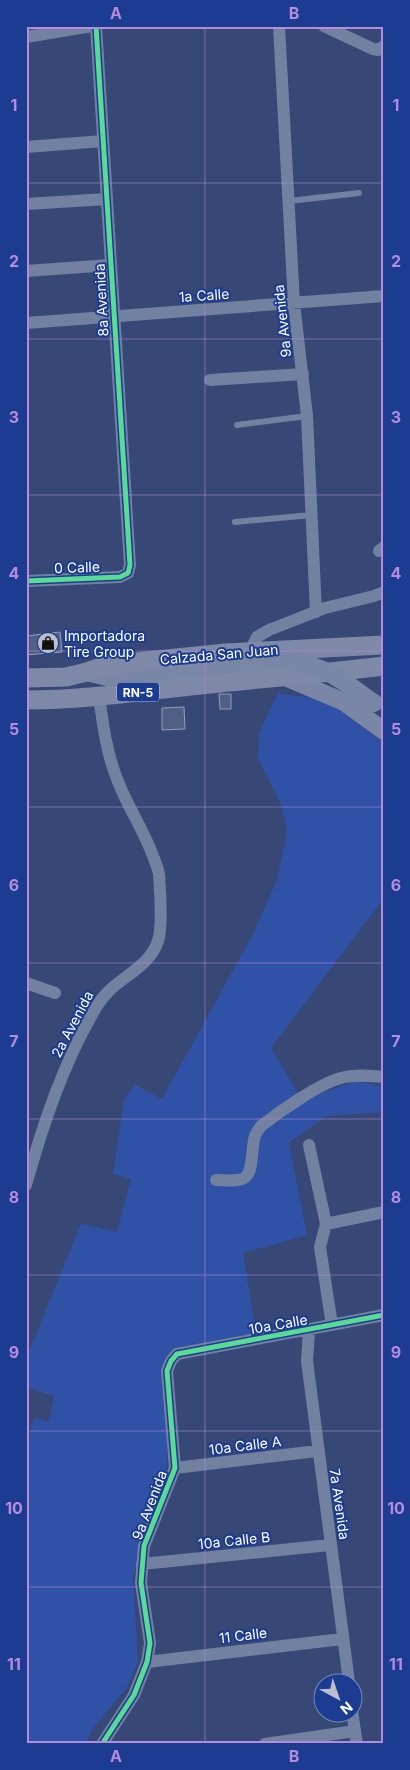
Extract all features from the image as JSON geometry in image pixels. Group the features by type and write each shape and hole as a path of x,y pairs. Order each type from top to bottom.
{"main road":[{"name":"Calzada San Juan","path":"26,678 66,677 107,665 255,650 384,645"},
{"path":"255,650 255,679"},
{"path":"87,672 107,676 139,675 226,664 273,661 314,666 334,676 379,706"},
{"name":"Calzada San Juan","path":"26,700 99,696 384,666"},
{"path":"285,677 344,702 384,731"}],"street":[{"path":"26,38 94,26"},
{"name":"8a Avenida","path":"94,26 130,565 128,573"},
{"name":"9a Avenida","path":"280,26 294,303 307,416 316,612"},
{"path":"324,26 346,31 373,49 378,50 384,46"},
{"path":"26,147 103,141"},
{"path":"26,204 107,199"},
{"path":"26,271 110,264"},
{"name":"1a Calle","path":"26,323 384,296"},
{"path":"210,380 303,374"},
{"name":"0 Calle","path":"26,581 120,577 128,573"},
{"path":"255,650 257,637 263,632 316,612 384,592"},
{"name":"2a Avenida","path":"26,1185 35,1152 67,1065 96,1006 112,987 148,960 154,951 160,932 159,872 148,842 126,800 114,771 104,734 99,696"},
{"path":"26,983 56,993"},
{"path":"216,1180 240,1180 245,1178 250,1170 255,1135 260,1126 322,1086 340,1078 355,1076 384,1077"},
{"path":"309,1144 326,1224 320,1247 332,1325"},
{"path":"326,1224 384,1212"},
{"name":"10a Calle","path":"177,1354 384,1315"},
{"name":"7a Avenida","path":"309,1330 307,1361 347,1672"},
{"name":"9a Avenida","path":"102,1744 134,1695 147,1662 150,1643 141,1583 142,1564 144,1546 175,1468 167,1371 170,1361 177,1354"},
{"name":"10a Calle A","path":"175,1468 317,1451"},
{"name":"10a Calle B","path":"142,1564 330,1545"},
{"name":"11 Calle","path":"147,1662 342,1639"},
{"path":"354,1722 357,1744"},
{"path":"265,1744 355,1730"}],"lane":[{"path":"289,201 359,193"},
{"path":"237,425 307,416"},
{"path":"235,522 312,515"}],"shaded area":[{"path":"278,693 311,698 342,711 384,743 384,898 271,1048 302,1100 355,1081 384,1087 384,1112 326,1116 289,1143 307,1235 243,1253 257,1339 167,1359 167,1466 133,1575 138,1663 126,1689 94,1727 85,1744 26,1744 26,1452 34,1418 49,1422 54,1396 26,1387 26,1359 81,1224 117,1232 131,1179 113,1174 124,1099 135,1085 162,1099 252,936 277,880 287,832 281,804 258,758 259,733"}],"building":[{"name":"Importadora Tire Group","path":"60,632 62,652 26,655 26,636"},
{"path":"219,694 231,694 231,709 220,709"},
{"path":"184,707 185,729 162,730 162,708"}],"cycle path":[{"path":"26,581 120,577 128,573 130,565 96,26"},
{"path":"102,1744 134,1695 147,1662 150,1643 141,1583 144,1546 175,1468 167,1371 171,1361 177,1354 384,1315"}],"place":[{"name":"Importadora Tire Group","path":"48,643"}]}
